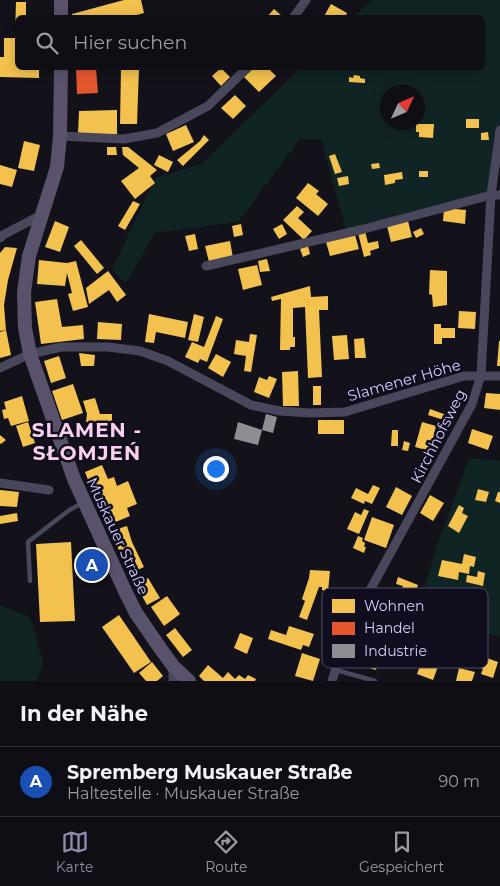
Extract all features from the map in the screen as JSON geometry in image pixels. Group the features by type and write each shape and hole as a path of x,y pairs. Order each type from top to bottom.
{"main road":[{"path":"61,0 61,15"},
{"name":"Muskauer Straße","path":"60,70 60,136 57,167 29,256 24,292 25,328 30,354 83,502 136,613 173,666 189,681"}],"street":[{"path":"295,15 306,0"},
{"path":"60,136 124,138 157,133 208,106 245,70"},
{"name":"Kirchhofsweg","path":"371,588 472,404 481,374 500,130"},
{"path":"206,266 364,229 495,195"},
{"path":"0,238 41,215"},
{"name":"Slamener Höhe","path":"0,368 30,354 61,347 108,347 140,351 168,361 251,405 280,411 310,413 345,412 464,376 481,374 500,376"},
{"path":"0,483 49,490"},
{"path":"173,666 173,681"},
{"name":"Kirchhofsweg","path":"332,681 336,670"}],"lane":[{"path":"30,581 28,542 68,511 83,502"},
{"path":"336,670 375,681"}],"green space":[{"path":"372,0 500,0 500,130 491,195 347,233 321,139 300,139 238,222 155,233 126,283 112,270 155,178 201,164 299,70 485,70 485,15 355,15"},
{"path":"469,458 500,461 500,637 488,634 488,588 424,588 439,540"},
{"path":"0,605 30,617 43,662 37,681 0,681"}],"building: Wohnen":[{"path":"124,0 141,0 144,13 137,15 72,14"},
{"path":"16,2 26,2 26,15 16,15"},
{"path":"331,4 347,13 346,15 325,15"},
{"path":"274,9 281,15 269,15"},
{"path":"4,38 15,38 15,70 39,70 39,78 0,77 0,57 4,57"},
{"path":"121,70 139,70 137,124 120,124"},
{"path":"219,70 223,70 230,77 221,86 212,76"},
{"path":"252,70 270,70 276,76 259,92 244,77"},
{"path":"354,75 365,79 365,83 349,82 349,77 353,78"},
{"path":"235,95 246,106 233,119 221,108"},
{"path":"117,110 117,134 78,134 79,111"},
{"path":"466,119 479,119 479,128 466,128"},
{"path":"425,124 434,124 433,138 419,137 419,132 416,132 416,130 425,130"},
{"path":"186,125 194,142 173,151 166,134"},
{"path":"488,132 489,140 481,140 481,133"},
{"path":"204,135 209,140 183,166 177,160 200,141"},
{"path":"24,141 40,145 34,171 18,168"},
{"path":"107,147 116,147 117,155 107,155"},
{"path":"122,147 128,147 157,170 150,176 155,183 135,199 121,181 139,168 123,155"},
{"path":"335,154 342,172 335,174 329,156"},
{"path":"159,155 173,162 168,172 154,165"},
{"path":"379,163 380,168 372,169 371,164"},
{"path":"0,165 17,170 12,187 0,184"},
{"path":"419,171 428,171 428,177 419,177"},
{"path":"402,172 403,179 395,180 395,183 385,185 384,175"},
{"path":"348,176 349,184 339,186 337,178"},
{"path":"308,183 319,191 316,194 328,204 318,216 296,198"},
{"path":"133,201 140,204 125,230 118,226"},
{"path":"297,206 304,212 298,218 312,231 304,240 283,220"},
{"path":"444,208 466,210 465,224 443,221"},
{"path":"55,221 69,227 60,252 45,247"},
{"path":"408,221 412,237 391,242 387,226"},
{"path":"241,224 243,235 234,237 232,226"},
{"path":"282,224 287,234 279,239 273,229"},
{"path":"421,228 424,234 416,238 413,232"},
{"path":"365,231 368,243 378,241 379,248 370,251 371,255 364,257 358,233"},
{"path":"195,234 198,249 189,251 185,236"},
{"path":"355,235 359,249 330,256 326,242"},
{"path":"81,240 104,268 97,274 74,246"},
{"path":"230,241 233,258 209,262 205,246"},
{"path":"308,246 310,254 303,257 300,249"},
{"path":"5,247 17,248 8,280 4,305 6,330 0,331 0,253"},
{"path":"267,259 270,271 260,272 258,261"},
{"path":"39,260 67,263 76,261 88,307 73,311 68,294 72,293 67,273 65,286 37,284"},
{"path":"257,265 262,285 243,290 238,269"},
{"path":"430,270 447,271 447,305 433,307 432,295 429,294"},
{"path":"108,271 126,295 117,302 109,290 89,304 86,288"},
{"path":"310,286 311,297 328,296 328,310 319,310 322,377 308,378 305,307 293,308 295,347 290,347 290,350 280,350 281,299 272,301 271,297"},
{"path":"57,299 62,327 83,325 84,339 41,344 35,302"},
{"path":"459,311 476,312 475,329 458,328"},
{"path":"149,314 188,322 185,338 156,332 154,343 145,342"},
{"path":"194,314 204,317 198,342 188,340"},
{"path":"216,316 223,319 207,362 200,359 198,363 185,357 192,342 204,347"},
{"path":"98,322 122,324 121,340 97,339"},
{"path":"434,324 441,324 441,328 455,328 455,338 442,338 442,344 434,344"},
{"path":"6,330 11,355 0,358 0,332"},
{"path":"250,334 257,335 251,372 244,371 246,356 234,354 236,340 249,342"},
{"path":"347,335 349,359 334,360 332,336"},
{"path":"364,338 366,358 355,358 354,339"},
{"path":"499,341 500,366 497,366"},
{"path":"79,353 95,355 94,366 81,366"},
{"path":"216,354 231,362 223,377 208,368"},
{"path":"59,356 66,378 51,383 44,361"},
{"path":"298,371 299,406 283,406 282,372"},
{"path":"269,376 277,379 269,398 254,392 259,377 267,380"},
{"path":"73,384 83,413 62,420 52,391"},
{"path":"313,386 321,386 321,405 313,405"},
{"path":"486,393 500,394 500,410 484,408"},
{"path":"22,396 29,421 11,426 8,418 4,419 2,410 6,409 4,402"},
{"path":"95,398 100,414 112,414 112,423 86,422 87,414 83,401"},
{"path":"430,409 452,417 450,422 428,415"},
{"path":"318,420 344,420 344,434 318,434"},
{"path":"28,422 35,443 23,447 16,426"},
{"path":"422,422 436,426 430,451 415,447"},
{"path":"472,429 493,436 488,450 468,443"},
{"path":"392,430 398,430 398,446 391,446"},
{"path":"0,435 6,440 1,444 0,443"},
{"path":"404,441 410,443 408,451 402,450"},
{"path":"102,465 108,479 114,477 117,486 128,481 137,504 127,508 130,516 106,526 85,472"},
{"path":"373,485 380,488 372,504 365,501 364,504 351,498 356,488 368,494"},
{"path":"396,487 412,496 402,515 386,507"},
{"path":"478,489 489,492 486,502 475,500"},
{"path":"0,490 19,492 17,507 0,506"},
{"path":"498,492 500,492 500,503 495,501"},
{"path":"430,495 444,503 433,521 420,513"},
{"path":"459,505 464,508 462,513 468,516 459,533 448,526"},
{"path":"364,509 369,511 359,534 347,529 355,512 361,515"},
{"path":"17,513 18,521 0,524 0,516"},
{"path":"372,517 394,525 386,548 364,540"},
{"path":"127,526 132,542 144,567 129,574 111,531"},
{"path":"358,536 363,538 362,541 365,543 364,553 353,548"},
{"path":"71,542 75,621 40,622 36,544"},
{"path":"464,554 476,557 474,567 470,566 469,574 459,572 458,580 438,576 442,560 462,564"},
{"path":"310,570 330,571 328,588 319,587 307,620 299,617 305,601 302,599"},
{"path":"478,571 485,573 483,586 466,582 467,575 477,577"},
{"path":"398,577 418,585 417,588 402,588 403,586 396,584"},
{"path":"148,578 160,598 147,605 136,585"},
{"path":"167,596 180,614 164,626 151,607"},
{"path":"119,615 151,662 134,673 102,627"},
{"path":"289,626 314,634 309,647 303,645 301,650 268,639 271,630 286,635"},
{"path":"175,628 192,650 183,657 166,635"},
{"path":"240,633 253,638 247,654 234,648"},
{"path":"302,653 320,659 313,681 295,676"},
{"path":"488,658 498,662 493,678 481,674 483,669 481,668 488,668"},
{"path":"152,662 163,676 157,681 146,681 139,673"},
{"path":"208,665 223,678 228,672 235,679 239,675 245,679 248,675 256,679 255,681 204,681 199,676"},
{"path":"419,668 437,668 433,680 417,674"},
{"path":"459,668 475,672 472,681 456,681"}],"building: Handel":[{"path":"76,70 96,70 98,93 77,94"}],"building: Industrie":[{"path":"266,414 277,417 273,433 262,430"},
{"path":"238,422 262,430 258,445 234,439"}],"place":[{"name":"Spremberg Muskauer Straße","path":"92,565"}],"district":[{"name":"SLAMEN - SŁOMJEŃ","path":"87,442"}]}
